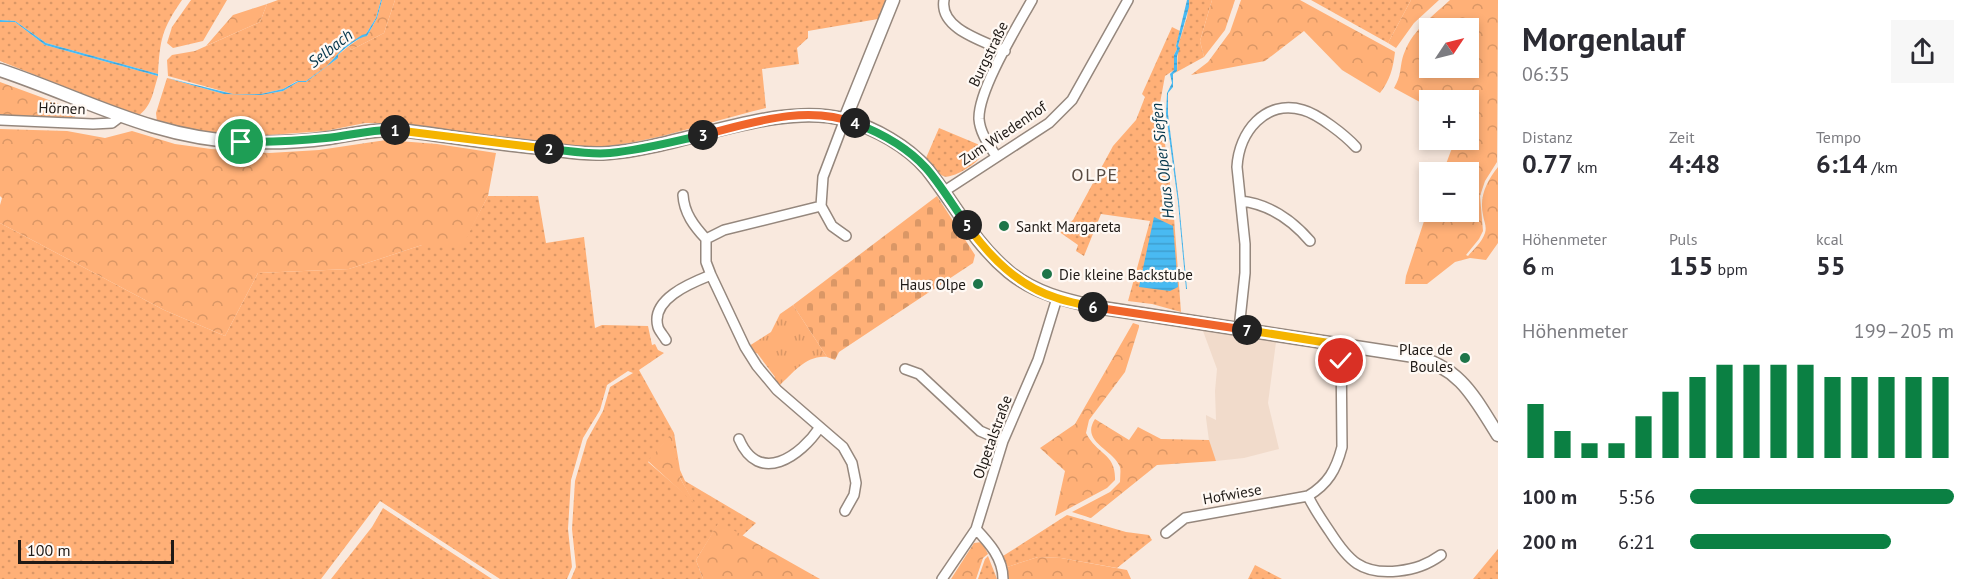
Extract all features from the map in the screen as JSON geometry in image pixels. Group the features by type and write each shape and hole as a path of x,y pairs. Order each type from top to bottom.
{"street":[{"path":"846,236 832,225 821,207 823,177 893,0"},
{"path":"944,0 942,6 949,22 956,28 1005,51"},
{"name":"Burgstraße","path":"996,156 982,134 979,119 985,90 1032,0"},
{"name":"Zum Wiedenhof","path":"943,192 1049,123 1072,100 1128,0"},
{"path":"0,70 120,117 177,134 241,142 328,138 382,129 516,146 599,153 636,150 780,117 811,115 845,119 878,132 908,151 926,168 969,228 1000,263 1033,288 1057,298 1096,307 1434,361 1467,388 1498,435"},
{"path":"1239,329 1245,273 1237,154 1253,123 1274,110 1285,108 1306,111 1348,139 1356,147"},
{"name":"Hörnen","path":"0,120 93,124 111,123 120,117"},
{"path":"683,195 687,213 706,239 706,262 745,347 777,390 843,447 852,463 856,483 854,495 845,511"},
{"path":"1241,201 1269,208 1301,231 1310,241"},
{"path":"706,239 724,230 821,207"},
{"path":"666,340 658,327 658,315 663,305 677,290 711,275"},
{"name":"Olpetalstraße","path":"942,579 976,529 1003,441 1038,360 1057,298"},
{"path":"1341,345 1342,447 1330,478 1308,496 1341,550 1348,558 1364,568 1391,572 1411,570 1429,564 1441,555"},
{"path":"905,369 919,374 980,431 1003,441"},
{"path":"739,440 744,452 752,459 763,463 775,463 801,451 820,427"},
{"name":"Hofwiese","path":"1166,533 1185,518 1308,496"},
{"path":"976,529 990,544 998,558 1003,579"}],"shaded area":[{"path":"1203,331 1276,342 1268,403 1279,449 1244,458 1216,461 1210,448 1206,415 1216,420 1217,369"}],"green space":[{"path":"0,0 182,0 163,35 158,74 46,43 15,21 0,20"},
{"path":"191,0 227,0 203,41 173,48 167,43 172,27"},
{"path":"278,0 381,0 376,18 366,34 344,47 327,66 306,81 297,81 283,89 261,94 233,94 168,76 167,60 172,55 195,51 260,22 267,4"},
{"path":"382,0 395,0 384,33 351,50 349,46 363,36 367,36 377,18"},
{"path":"395,0 886,0 878,19 808,31 808,38 797,48 799,64 762,69 766,108 630,143 583,148 399,123 365,123 325,131 269,135 214,133 157,122 156,113 167,78 224,94 261,95 283,91 298,82 306,82 338,58 338,55 349,46 351,50 384,33"},
{"path":"1189,0 1212,0 1200,41 1204,57 1173,74 1177,71 1178,46 1187,17"},
{"path":"1212,0 1235,0 1225,30 1204,57 1200,41"},
{"path":"1241,0 1300,0 1395,52 1386,84 1380,93 1342,70 1304,31 1265,61 1191,75 1208,62 1230,32"},
{"path":"1311,0 1411,0 1388,43"},
{"path":"1411,0 1439,0 1414,23 1396,48 1388,43"},
{"path":"1450,0 1498,0 1497,162 1485,181 1480,196 1483,231 1466,255 1468,256 1478,245 1485,233 1483,195 1487,183 1498,167 1498,243 1486,260 1470,258 1455,262 1427,284 1405,284 1424,222 1479,222 1479,162 1447,162 1451,150 1479,150 1479,90 1419,90 1419,102 1394,88 1399,78 1403,56 1419,30 1419,78 1479,78 1479,18 1431,17"},
{"path":"267,4 260,22 206,46 233,15"},
{"path":"0,22 15,22 45,45 158,76 149,103 138,116 0,61"},
{"path":"1172,27 1180,31 1174,55 1174,70 1165,76 1160,103 1174,217 1181,312 1152,304 1128,301 1150,221 1101,214 1084,256 1076,251 1078,245 1058,231 1073,220 1113,146 1136,120 1145,97 1142,94"},
{"path":"0,82 76,110 75,117 0,116"},
{"path":"939,128 982,146 981,156 957,174 947,177 940,175 926,158"},
{"path":"0,129 67,131 105,138 132,131 175,144 269,153 319,150 386,140 437,144 496,153 488,196 463,245 422,245 349,269 258,273 225,336 164,310 0,223 2,198 0,196"},
{"path":"488,196 538,196 546,243 584,237 595,328 602,325 648,326 652,345 655,344 658,350 664,353 639,370 674,433 680,470 685,481 756,523 742,536 719,523 696,560 703,579 571,579 576,567 572,529 575,481 587,440 603,411 610,387 633,373 628,371 607,385 600,410 583,438 571,480 568,529 572,567 567,579 500,579 380,501 321,579 0,579 0,223 164,310 225,336 258,273 349,269 422,245 462,245","holes":["671,435 678,474 692,500 648,462"]},
{"path":"937,196 975,255 973,263 839,352 835,360 827,357 793,305"},
{"path":"793,305 827,357 819,357 806,362 779,386 757,353 754,355 749,346 771,332 780,314"},
{"path":"1133,323 1139,327 1125,372 1089,420 1086,433 1095,446 1109,459 1115,480 1107,488 1055,516 1065,471 1040,448 1075,424"},
{"path":"1095,419 1129,440 1138,427 1161,439 1209,440 1216,461 1157,465 1091,518 1072,512 1110,492 1120,482 1120,467 1111,455 1094,440 1091,427"},
{"path":"671,434 680,478 695,504 648,461"},
{"path":"383,508 492,579 331,579 372,527"},
{"path":"1067,515 1126,532 1149,535 1152,540 1117,568 1061,558 1038,557 1007,567 1003,556"},
{"path":"719,522 820,579 703,579 696,560"},
{"path":"982,542 988,554 983,558 976,579 951,579 974,543"},
{"path":"1498,549 1498,579 1473,579"},
{"path":"988,556 997,579 978,579 985,559"},
{"path":"1038,557 1061,558 1127,570 1131,579 1008,579 1007,567"},
{"path":"1255,565 1282,579 1248,579"}],"water":[{"path":"381,0 377,18 367,36 348,46 338,55 338,58 306,82 298,82 283,91 261,95 224,94 167,78 233,94 261,94 283,89 298,81 306,81 327,66 344,47 366,34 376,18"},
{"path":"1187,0 1189,0 1189,7 1178,46 1180,48 1177,56 1177,71 1173,74 1173,87 1168,93 1168,114 1179,202 1186,289 1178,202 1166,114 1167,93 1172,83 1170,74 1174,70 1174,55"},
{"path":"0,20 15,21 46,43 158,74 158,76 45,45 15,22 0,22"},
{"path":"1154,217 1173,226 1178,287 1170,291 1139,287"}],"place":[{"name":"Sankt Margareta","path":"1004,226"},
{"name":"Die kleine Backstube","path":"1047,274"},
{"name":"Haus Olpe","path":"978,284"},
{"name":"Place de Boules","path":"1465,358"}],"district":[{"name":"OLPE","path":"1095,174"}],"route":[{"path":"241,142 328,138 382,129 516,146 609,153 636,150 780,117 811,115 845,119 878,132 908,151 926,168 990,254 1033,288 1057,298 1096,307 1341,345 1341,361"}],"water label":[{"name":"Selbach","path":"330,48"},
{"name":"Haus Olper Siefen","path":"1162,161"}]}
